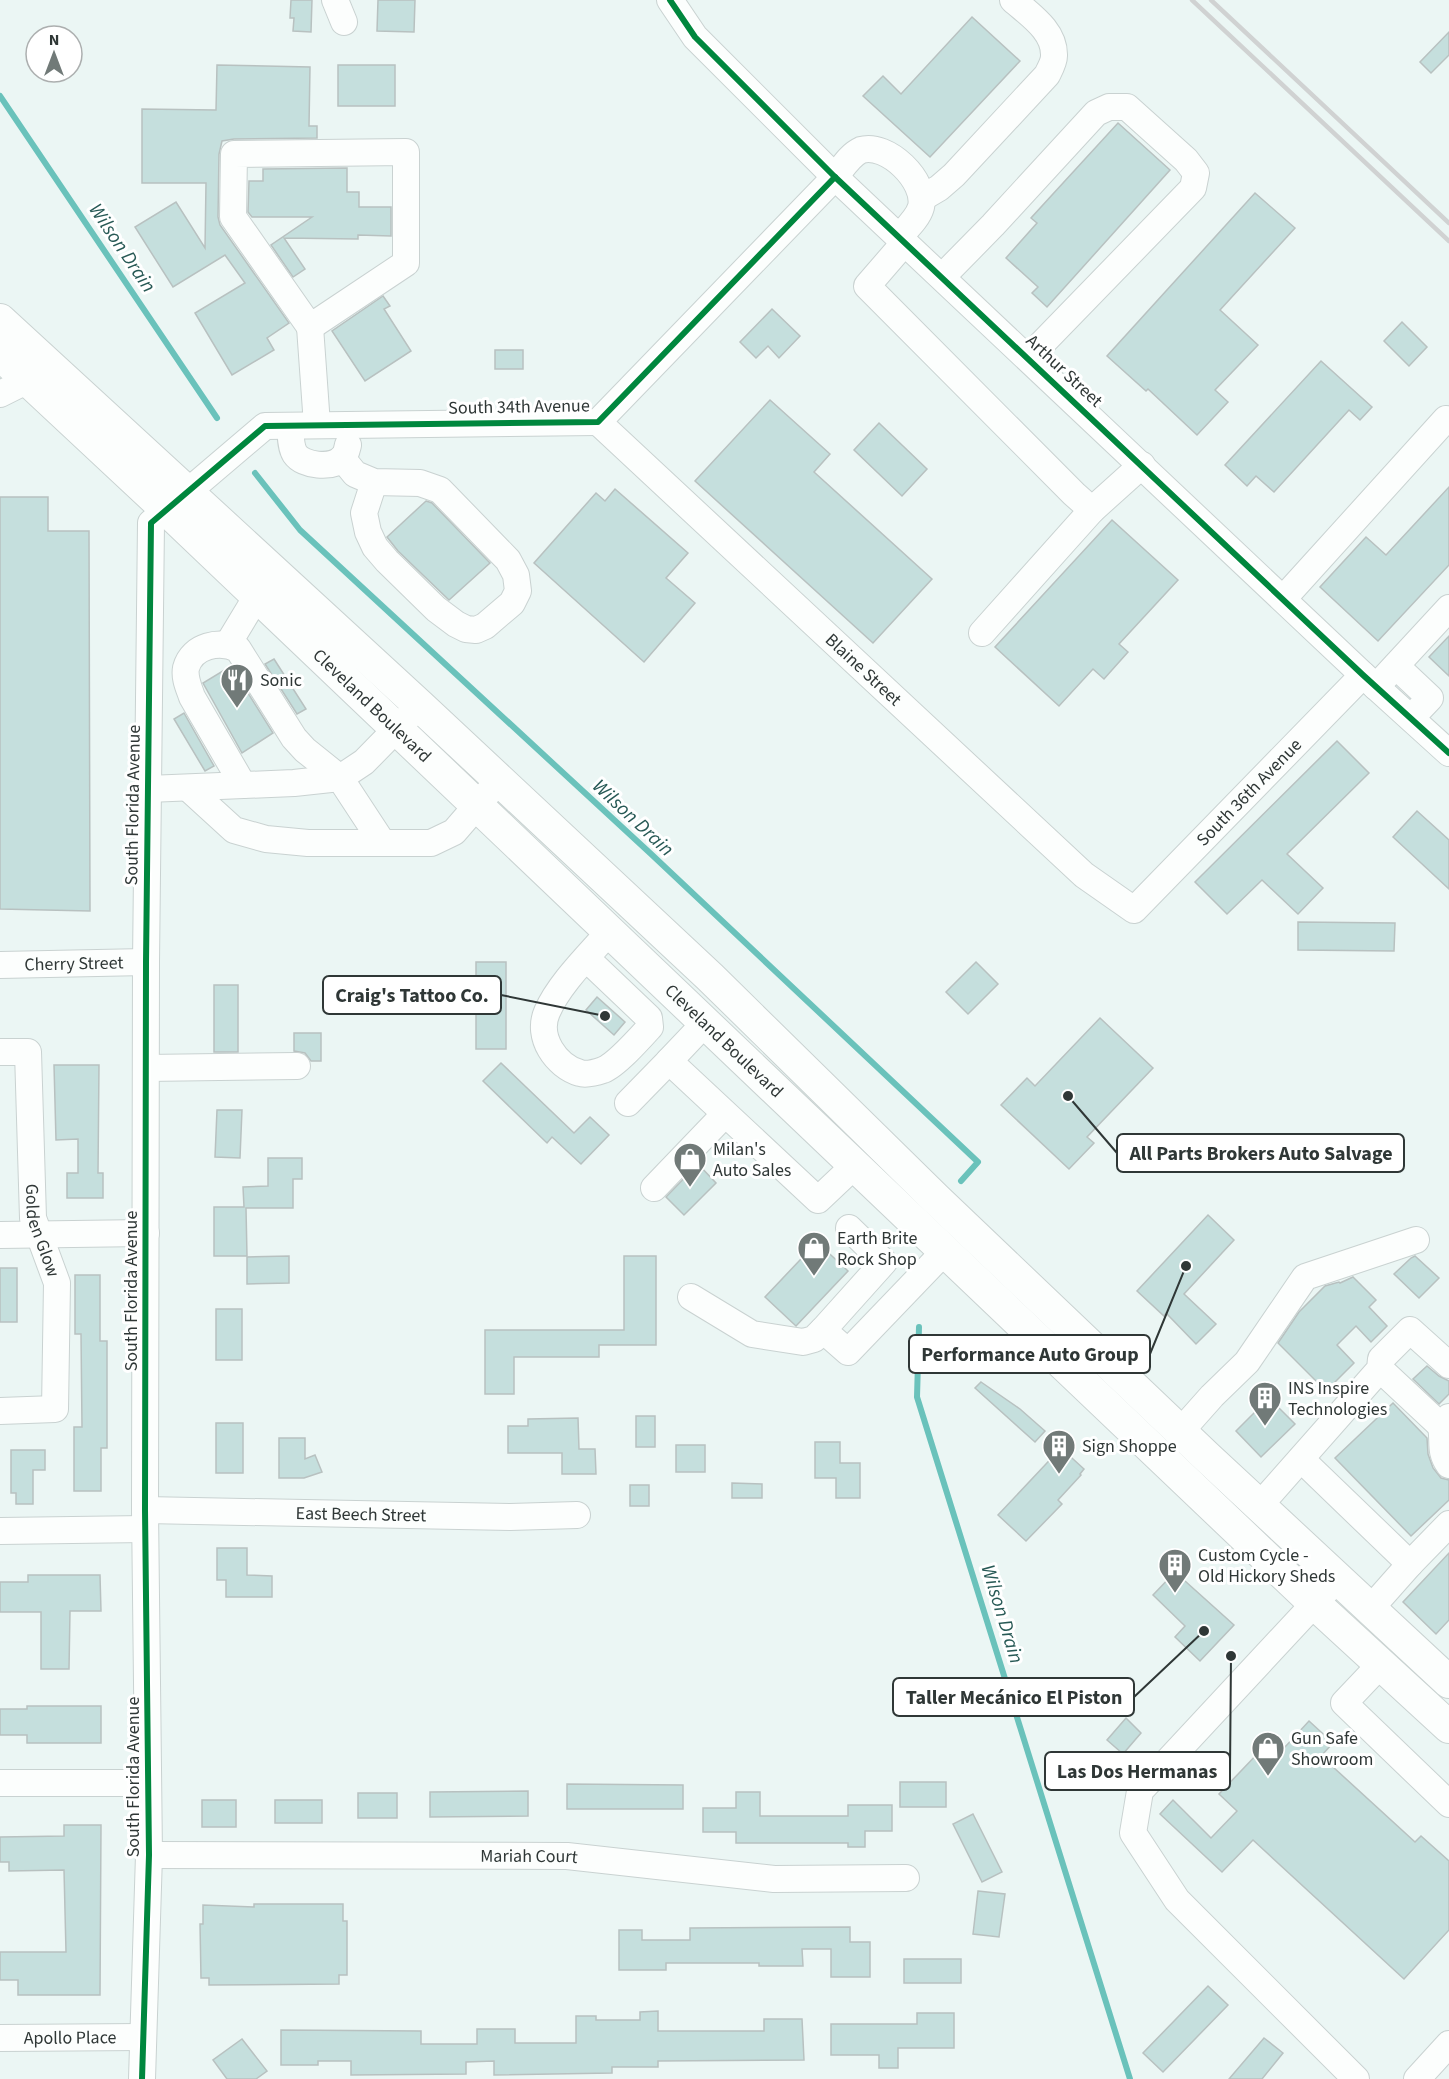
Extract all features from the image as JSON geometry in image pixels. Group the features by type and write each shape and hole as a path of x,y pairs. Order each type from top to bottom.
{"main road":[{"name":"Cleveland Boulevard","path":"0,320 37,371 267,585 419,705 710,977 936,1199 1180,1432 1449,1682"},
{"name":"Cleveland Boulevard","path":"0,354 37,371"},
{"name":"Cleveland Boulevard","path":"267,585 397,729 944,1252 1314,1603 1449,1727"}],"street":[{"name":"Arthur Street","path":"670,0 694,38 835,177 1449,753"},
{"path":"1013,0 1042,26 1052,40 1054,57 1047,75 954,175 939,188 922,198 917,216 867,286 1092,510"},
{"path":"942,277 1096,113 1109,107 1127,107 1186,160 1196,173 1193,188 1028,358"},
{"name":"South 34th Avenue","path":"177,501 265,426 598,422 859,151 876,149 893,157 914,179 920,188 922,198"},
{"path":"310,327 406,263 406,152 234,154 233,216 310,327 317,425"},
{"path":"0,394 37,371"},
{"path":"1283,599 1446,419"},
{"name":"Blaine Street","path":"598,422 1084,875 1134,910"},
{"path":"290,426 294,453 302,460 314,464 332,464 342,458 349,443 348,425"},
{"path":"342,458 355,474 374,482 420,483 440,490 508,560 516,575 518,591 512,603 485,626 476,630 466,629 456,624 436,609 375,547 368,532 364,513 374,482"},
{"path":"982,633 1092,510 1142,465"},
{"name":"South Florida Avenue","path":"142,2079 149,1856 145,1520 146,962 151,523 177,501"},
{"path":"228,644 267,585"},
{"name":"South 36th Avenue","path":"1134,910 1370,681 1396,666 1449,608"},
{"path":"243,785 192,697 187,683 186,669 192,657 212,644 228,644 238,649 294,738 305,750 340,778 382,842"},
{"path":"1396,666 1430,698 1411,718"},
{"path":"148,789 340,778 364,762 419,705"},
{"path":"188,788 234,830 266,839 308,843 431,843 453,832 499,780"},
{"path":"586,958 649,1018 650,1027 605,1069 583,1074 566,1067 548,1047 543,1029 547,1012 574,971 609,932"},
{"name":"Cherry Street","path":"0,965 146,962"},
{"path":"628,1103 705,1023"},
{"name":"Golden Glow","path":"0,1052 28,1052 33,1218 57,1282 54,1409 0,1411"},
{"path":"669,1061 724,1115 818,1200 854,1166"},
{"path":"146,1068 297,1066"},
{"path":"654,1188 724,1115"},
{"path":"849,1228 910,1288"},
{"path":"0,1235 146,1233"},
{"path":"1180,1432 1246,1362 1305,1277 1416,1240"},
{"path":"824,1330 848,1352 944,1252"},
{"path":"691,1297 752,1334 803,1342 814,1339 824,1330 884,1262"},
{"path":"1259,1506 1380,1369 1381,1359 1410,1330 1449,1365"},
{"path":"1380,1369 1445,1422 1442,1455 1449,1465"},
{"path":"1301,1458 1410,1564"},
{"name":"East Beech Street","path":"0,1531 145,1520 576,1515"},
{"path":"1371,1608 1449,1524"},
{"path":"1338,1580 1140,1791 1133,1833 1177,1900 1356,2079"},
{"path":"1381,1664 1344,1703 1449,1804"},
{"path":"0,1783 148,1783"},
{"name":"Mariah Court","path":"149,1856 567,1856 774,1879 906,1878"},
{"name":"Apollo Place","path":"0,2038 142,2037"},
{"path":"1416,2079 1449,2044"}],"building":[{"path":"291,0 312,0 311,32 293,31 294,18 290,18"},
{"path":"378,0 415,0 414,32 377,31"},
{"path":"972,17 1020,61 930,157 863,96 883,76 901,94"},
{"path":"1449,32 1449,55 1431,73 1420,62"},
{"path":"217,65 310,67 309,126 317,126 317,138 222,141 219,154 218,217 220,225 289,323 267,338 274,350 232,375 195,313 245,283 225,255 173,287 135,227 176,202 205,248 206,183 142,183 142,109 216,110"},
{"path":"338,65 395,65 395,106 338,106"},
{"path":"1118,123 1170,170 1047,307 1032,293 1038,287 1006,258 1037,223 1031,218"},
{"path":"347,168 347,192 359,192 359,207 391,207 391,236 358,235 358,239 284,238 305,269 293,277 271,245 312,217 252,217 248,212 249,181 263,181 263,169"},
{"path":"1255,193 1295,228 1220,310 1258,345 1215,390 1228,402 1197,435 1148,389 1146,391 1107,356"},
{"path":"383,296 390,306 384,309 411,351 365,381 332,331"},
{"path":"772,309 800,336 779,358 768,346 756,358 740,342"},
{"path":"1402,322 1427,347 1409,366 1384,341"},
{"path":"495,350 523,350 523,369 495,369"},
{"path":"1321,361 1372,407 1360,420 1349,410 1274,492 1256,476 1247,486 1225,465"},
{"path":"770,400 830,454 814,472 932,579 873,643 695,481"},
{"path":"879,423 927,469 902,496 854,450"},
{"path":"1449,487 1449,565 1378,641 1320,587 1366,537 1386,555"},
{"path":"615,489 688,553 666,578 695,603 644,662 534,563 596,493 605,501"},
{"path":"0,497 48,497 48,531 89,531 90,911 0,909"},
{"path":"426,501 432,503 490,563 449,600 398,551 387,537"},
{"path":"1112,520 1178,580 1119,644 1128,652 1104,679 1093,669 1059,706 995,647"},
{"path":"1449,636 1449,676 1429,657"},
{"path":"274,659 306,709 297,714 265,664"},
{"name":"Sonic","path":"231,666 273,733 242,753 203,683"},
{"path":"184,713 214,766 205,771 174,719"},
{"path":"1337,741 1369,773 1287,854 1323,888 1298,914 1262,880 1227,914 1195,882"},
{"path":"1417,811 1449,840 1449,889 1393,837"},
{"path":"1298,922 1395,923 1394,951 1298,950"},
{"path":"476,962 506,962 506,1049 476,1049"},
{"path":"976,962 998,984 968,1014 946,992"},
{"path":"214,985 238,985 238,1052 214,1052"},
{"path":"597,997 625,1022 614,1035 586,1010"},
{"path":"1100,1018 1153,1068 1087,1137 1094,1143 1069,1169 1001,1105 1027,1078 1035,1086"},
{"path":"294,1033 321,1033 321,1061 311,1061 305,1053 294,1051"},
{"path":"501,1063 574,1133 590,1117 609,1135 581,1164 552,1137 547,1143 483,1081"},
{"path":"54,1065 99,1065 98,1173 103,1173 103,1198 67,1198 67,1173 78,1173 78,1139 56,1140"},
{"path":"217,1110 242,1110 240,1158 215,1157"},
{"path":"268,1158 302,1158 302,1179 293,1179 293,1208 246,1208 247,1256 214,1256 214,1207 244,1207 243,1187 268,1186"},
{"name":"Milan's Auto Sales","path":"698,1164 716,1183 684,1215 666,1197"},
{"path":"1208,1215 1234,1240 1184,1294 1216,1324 1196,1344 1166,1313 1164,1316 1137,1291"},
{"path":"817,1242 848,1271 796,1326 765,1297"},
{"path":"289,1256 289,1283 247,1284 247,1257"},
{"path":"624,1256 656,1256 656,1345 599,1345 599,1357 514,1357 514,1394 485,1394 485,1330 624,1330"},
{"path":"1415,1256 1439,1278 1419,1298 1394,1274"},
{"path":"0,1268 17,1268 17,1322 0,1322"},
{"path":"75,1275 100,1275 100,1341 107,1341 107,1448 101,1448 101,1491 74,1491 74,1427 82,1427 81,1334 75,1334"},
{"path":"1353,1277 1376,1300 1369,1307 1387,1326 1371,1342 1356,1326 1337,1345 1354,1363 1326,1391 1278,1343 1299,1312 1325,1286"},
{"path":"216,1309 242,1309 242,1360 216,1360"},
{"path":"1427,1366 1449,1381 1449,1394 1439,1404 1413,1379"},
{"path":"981,1382 1020,1409 1045,1431 1035,1442 975,1388"},
{"name":"INS Inspire Technologies","path":"1269,1398 1295,1424 1261,1457 1236,1431"},
{"path":"1393,1403 1427,1438 1428,1454 1433,1468 1441,1478 1449,1480 1449,1500 1411,1536 1335,1458"},
{"path":"636,1416 655,1416 655,1447 636,1447"},
{"path":"578,1418 579,1449 595,1449 596,1474 562,1474 562,1453 508,1453 508,1426 528,1426 528,1419"},
{"path":"216,1423 243,1423 243,1473 216,1473"},
{"path":"279,1438 305,1438 305,1459 315,1455 322,1472 304,1478 279,1478"},
{"path":"815,1442 840,1442 840,1463 860,1463 860,1498 836,1498 836,1478 815,1478"},
{"path":"676,1445 705,1445 705,1472 676,1472"},
{"path":"1061,1448 1084,1469 1058,1500 1062,1504 1026,1541 998,1515"},
{"path":"11,1450 45,1450 45,1470 33,1470 33,1504 16,1504 16,1493 11,1493"},
{"path":"732,1483 762,1484 762,1498 732,1498"},
{"path":"630,1485 649,1485 649,1506 630,1506"},
{"path":"217,1548 247,1548 247,1575 272,1576 272,1597 226,1597 226,1580 217,1580"},
{"path":"1449,1553 1449,1620 1436,1634 1403,1602"},
{"path":"1175,1572 1234,1625 1200,1661 1175,1637 1185,1626 1153,1595"},
{"path":"28,1575 100,1575 101,1611 70,1611 69,1669 41,1669 41,1612 0,1612 0,1582 28,1582"},
{"path":"27,1706 101,1706 101,1743 27,1743 27,1735 0,1735 0,1709 27,1709"},
{"path":"1126,1718 1141,1733 1123,1754 1107,1740"},
{"path":"1309,1721 1333,1743 1321,1756 1415,1842 1421,1836 1449,1861 1449,1930 1404,1979 1253,1840 1222,1872 1160,1814 1173,1800 1211,1838 1237,1811 1219,1794 1261,1750 1273,1760"},
{"path":"900,1782 946,1782 946,1807 900,1807"},
{"path":"567,1784 683,1785 683,1809 567,1809"},
{"path":"528,1791 528,1816 430,1817 430,1792"},
{"path":"736,1792 760,1792 760,1816 848,1816 848,1805 892,1805 892,1831 865,1831 865,1847 848,1847 848,1843 736,1843 736,1832 703,1832 703,1808 736,1808"},
{"path":"358,1793 397,1793 397,1818 358,1818"},
{"path":"202,1800 236,1800 236,1827 202,1827"},
{"path":"275,1800 322,1800 322,1823 275,1823"},
{"path":"973,1814 1002,1872 982,1882 953,1824"},
{"path":"64,1825 101,1825 100,1995 18,1995 18,1980 0,1980 0,1952 66,1952 64,1870 9,1871 9,1862 0,1862 0,1837 64,1836"},
{"path":"978,1891 1005,1894 999,1937 973,1934"},
{"path":"254,1904 343,1904 343,1921 347,1921 347,1975 339,1975 339,1984 209,1985 209,1978 201,1978 200,1924 203,1924 203,1905 254,1907"},
{"path":"850,1927 850,1942 870,1942 870,1977 831,1977 831,1949 802,1949 803,1966 759,1966 759,1963 666,1963 666,1970 619,1970 619,1930 642,1930 642,1940 690,1940 690,1928"},
{"path":"904,1959 961,1959 961,1983 904,1983"},
{"path":"1208,1986 1228,2005 1163,2072 1143,2053"},
{"path":"658,2011 658,2031 764,2031 764,2019 802,2019 804,2060 658,2061 658,2067 612,2067 612,2073 494,2075 494,2061 466,2062 466,2074 351,2075 351,2061 318,2061 318,2065 281,2065 281,2030 421,2031 421,2044 477,2044 477,2029 515,2029 515,2043 576,2043 576,2016 596,2016 596,2020 640,2020 640,2012"},
{"path":"917,2013 954,2013 954,2048 898,2048 898,2068 879,2068 879,2055 831,2055 831,2024 917,2024"},
{"path":"1264,2038 1283,2053 1262,2079 1229,2079"},
{"path":"242,2039 267,2071 256,2079 227,2079 213,2060"}],"waterway":[{"name":"Wilson Drain","path":"0,96 217,418"},
{"name":"Wilson Drain","path":"255,473 300,530 650,853 978,1162 961,1181"},
{"name":"Wilson Drain","path":"919,1327 917,1397 1130,2079"}],"railway":[{"path":"1192,0 1449,241"},
{"path":"1211,0 1449,223"}],"cycle path":[{"path":"670,0 695,37 835,177 1363,675 1449,753"},
{"path":"142,2079 149,1855 145,1510 146,962 151,523 265,426 598,422 835,177"}],"place":[{"name":"Sonic","path":"237,709"},
{"name":"Craig's Tattoo Co.","path":"605,1016"},
{"name":"All Parts Brokers Auto Salvage","path":"1068,1096"},
{"name":"Milan's Auto Sales","path":"690,1188"},
{"name":"Performance Auto Group","path":"1186,1266"},
{"name":"Earth Brite Rock Shop","path":"814,1277"},
{"name":"INS Inspire Technologies","path":"1265,1427"},
{"name":"Sign Shoppe","path":"1059,1475"},
{"name":"Custom Cycle - Old Hickory Sheds","path":"1175,1594"},
{"name":"Taller Mecánico El Piston","path":"1204,1631"},
{"name":"Las Dos Hermanas","path":"1231,1656"},
{"name":"Gun Safe Showroom","path":"1268,1777"}]}
